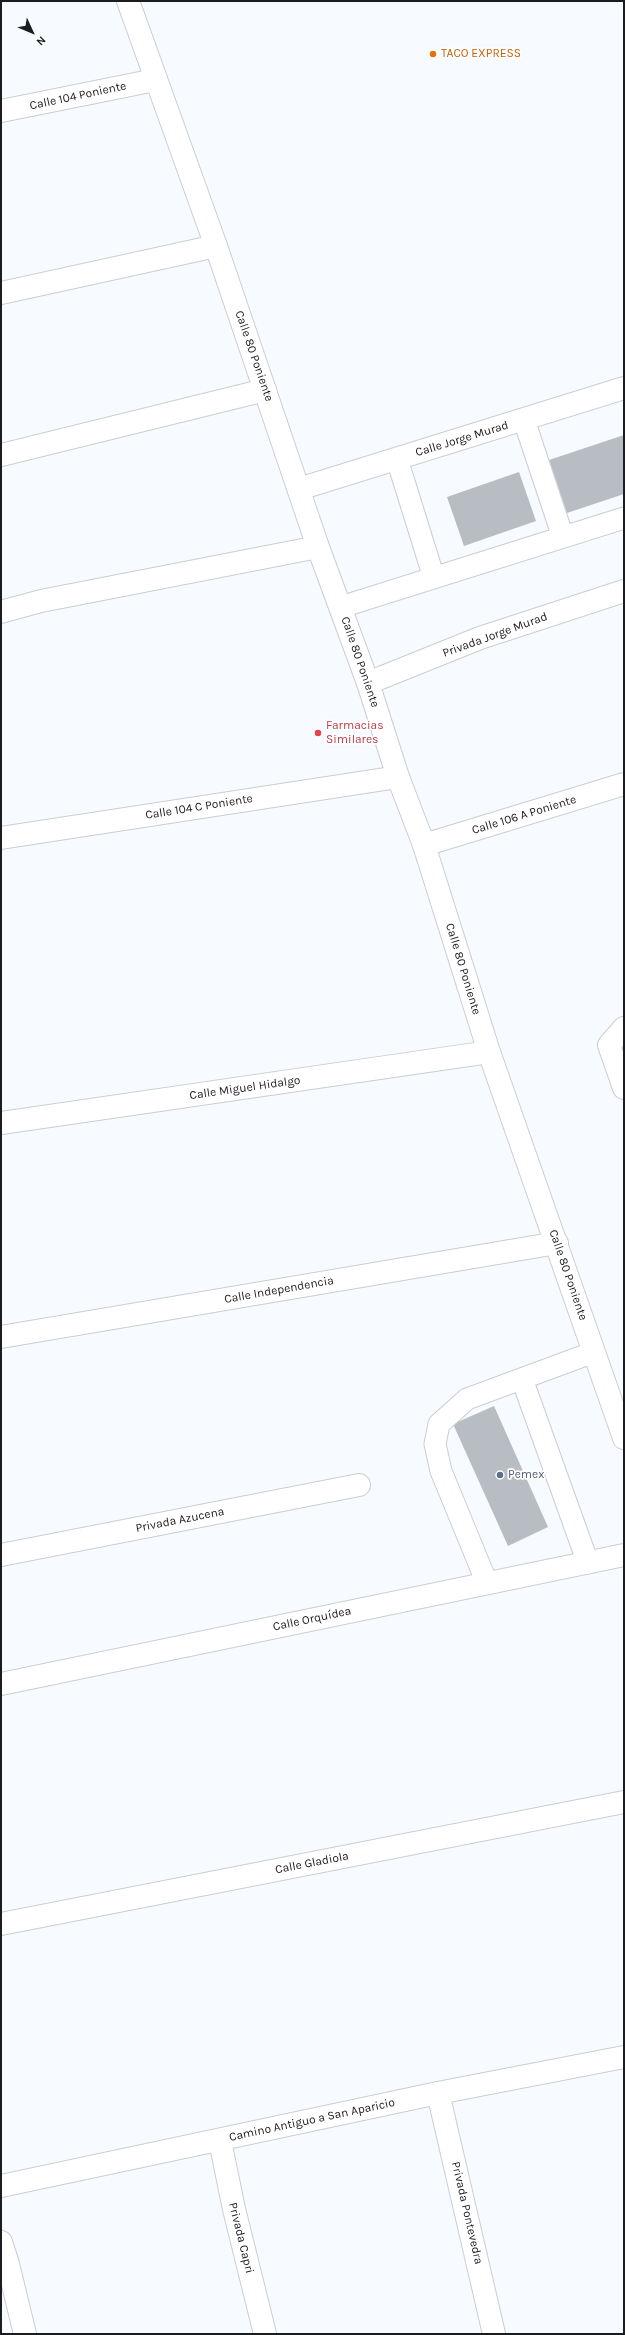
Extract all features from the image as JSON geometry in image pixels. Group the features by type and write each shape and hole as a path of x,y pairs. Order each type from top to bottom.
{"street":[{"name":"Calle 80 Poniente","path":"128,1 155,80 216,246 300,489 318,547 368,684 398,777 424,845 489,1052 624,1438"},
{"name":"Calle 104 Poniente","path":"1,112 155,80"},
{"path":"1,293 216,246"},
{"name":"Calle Jorge Murad","path":"300,489 624,388"},
{"path":"1,455 265,390"},
{"path":"1,612 41,601 318,547"},
{"name":"Privada Jorge Murad","path":"368,684 480,638 624,591"},
{"name":"Calle 104 C Poniente","path":"1,838 398,777"},
{"name":"Calle 106 A Poniente","path":"424,845 624,784"},
{"path":"624,1028 610,1045 624,1088"},
{"name":"Calle Miguel Hidalgo","path":"1,1123 489,1052"},
{"name":"Calle Independencia","path":"1,1337 557,1243"},
{"name":"Privada Azucena","path":"1,1555 359,1485"},
{"name":"Calle Orquídea","path":"1,1684 624,1555"},
{"name":"Calle Gladiola","path":"1,1924 624,1802"},
{"name":"Camino Antiguo a San Aparicio","path":"1,2186 438,2093 624,2057"},
{"name":"Privada Pontevedra","path":"438,2093 494,2334"},
{"name":"Privada Capri","path":"220,2140 234,2209 265,2334"},
{"path":"1,2242 8,2264 25,2334"}],"lane":[{"path":"524,420 563,537"},
{"path":"397,459 434,578"},
{"path":"341,607 624,518"},
{"path":"487,1583 441,1471 435,1444 439,1424 467,1399 594,1352"},
{"path":"522,1378 588,1563"}],"building":[{"path":"624,435 624,494 567,513 549,460"},
{"path":"519,472 536,521 464,546 447,497"},
{"name":"Pemex","path":"494,1406 548,1527 508,1546 453,1424"}],"place":[{"name":"TACO EXPRESS","path":"433,54"},
{"name":"Farmacias Similares","path":"318,733"},
{"name":"Pemex","path":"500,1475"}]}
